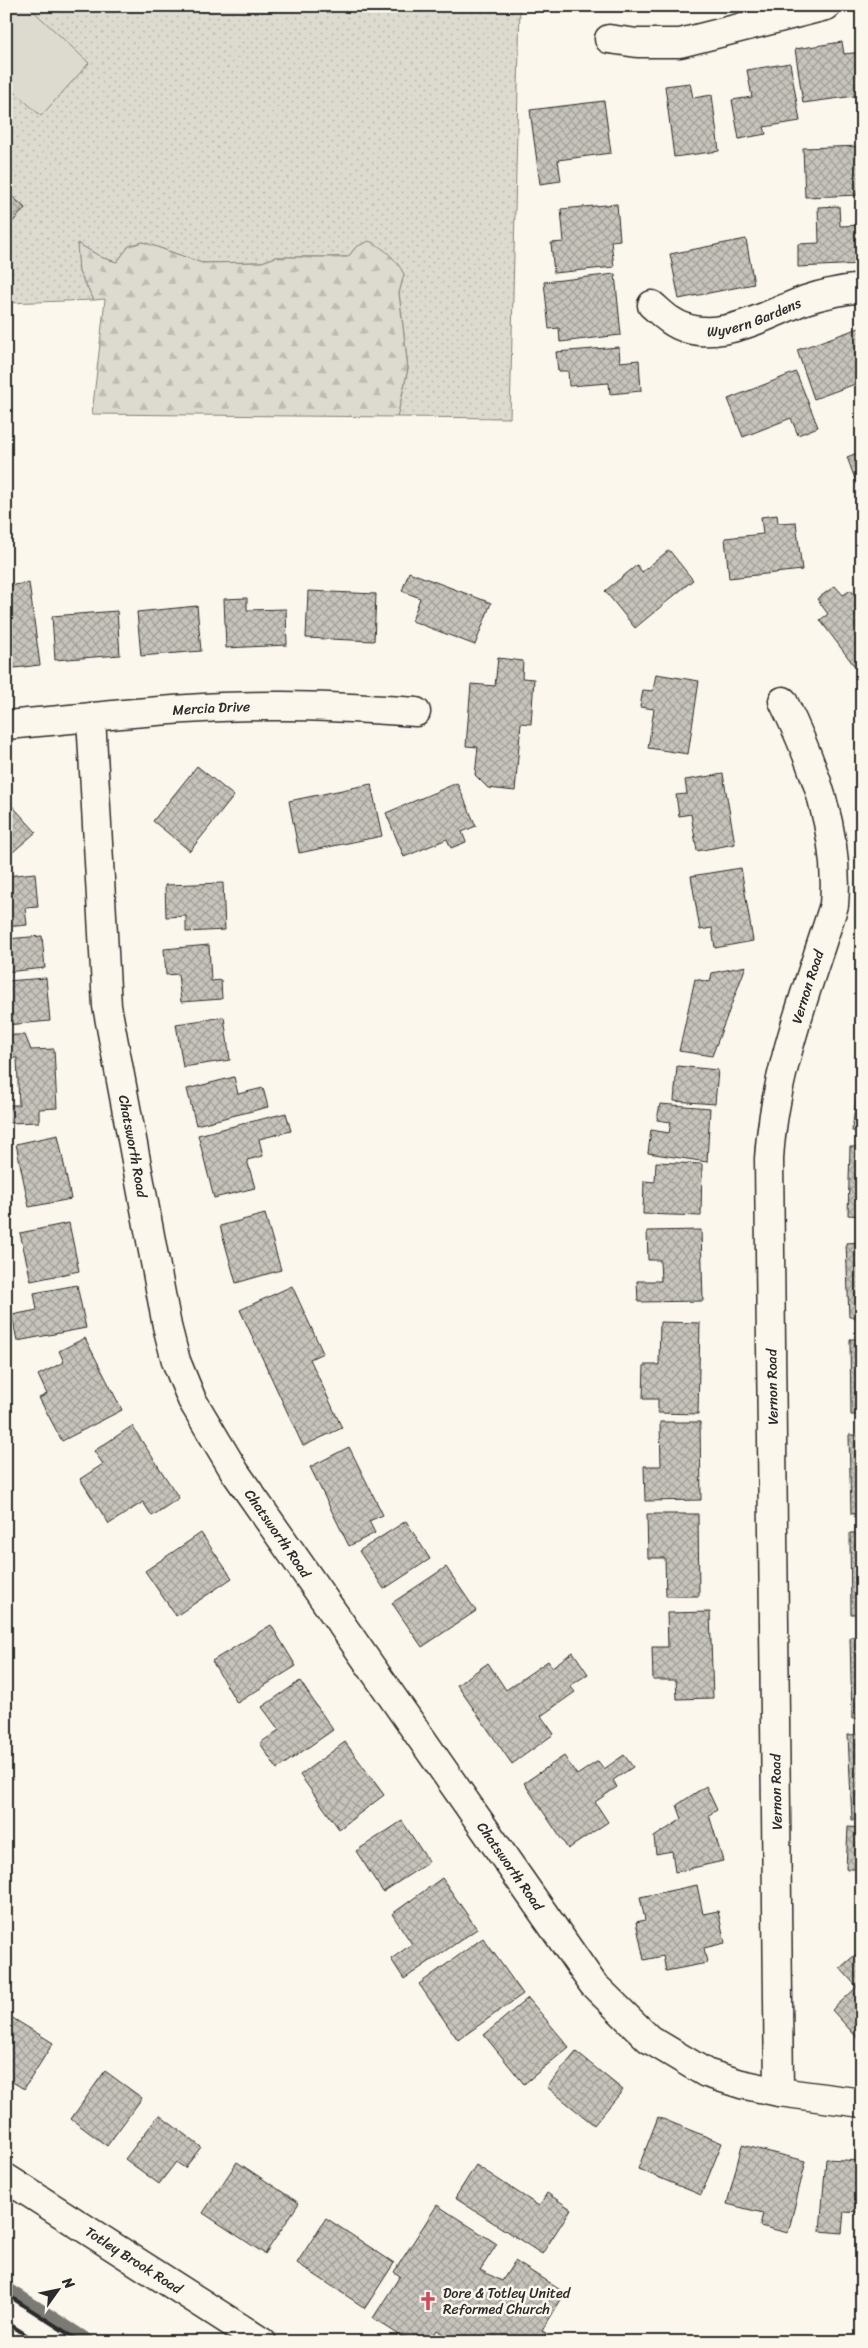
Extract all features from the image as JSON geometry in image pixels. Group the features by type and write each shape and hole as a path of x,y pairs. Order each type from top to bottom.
{"street":[{"path":"609,38 637,43 680,43 826,6"},
{"name":"Wyvern Gardens","path":"652,305 671,322 698,331 718,332 746,325 806,300 842,290 862,288"},
{"name":"Vernon Road","path":"779,2092 769,1159 771,1125 777,1088 834,905 835,886 835,864 820,794 804,743 783,701"},
{"name":"Mercia Drive","path":"6,725 172,710 282,706 416,712"},
{"name":"Chatsworth Road","path":"92,717 107,1006 167,1326 176,1361 192,1400 235,1472 593,1984 650,2039 706,2073 741,2084 779,2092 862,2103"},
{"name":"Totley Brook Road","path":"6,2178 262,2342"}],"green space":[{"path":"6,6 520,6 510,418 397,417 408,369 399,293 404,274 356,247 348,257 276,257 262,262 202,263 143,242 129,246 117,262 103,258 78,244 79,272 94,300 6,303 6,229 25,208 6,191"},
{"path":"6,6 28,6 89,63 41,116 6,84"},
{"path":"369,241 390,254 404,274 399,293 408,369 397,417 92,414 105,299 94,300 79,272 77,243 103,258 117,262 129,246 143,242 202,263 262,262 276,257 348,257 356,247"}],"building":[{"path":"842,42 844,54 862,52 862,95 803,103 795,49"},
{"path":"790,63 800,121 764,127 766,134 739,139 732,100 752,97 747,70"},
{"path":"690,83 693,98 712,95 719,151 674,157 665,86"},
{"path":"604,101 611,153 558,160 561,181 540,184 530,110"},
{"path":"862,146 862,195 805,197 803,148"},
{"path":"6,191 25,208 6,229"},
{"path":"617,204 620,240 611,241 614,267 554,273 551,243 564,242 561,209"},
{"path":"839,206 840,226 862,225 862,264 798,267 798,244 819,243 818,207"},
{"path":"746,239 754,284 679,299 670,254"},
{"path":"615,274 621,335 560,342 559,328 549,329 544,282"},
{"path":"862,327 862,392 858,383 814,399 797,350"},
{"path":"619,347 620,362 639,360 641,391 610,394 609,383 569,386 568,371 558,371 556,352"},
{"path":"796,372 818,427 798,435 791,418 743,437 728,399"},
{"path":"862,451 862,485 858,487 847,457"},
{"path":"777,515 778,523 796,522 802,570 729,578 725,538 763,534 761,517"},
{"path":"669,550 693,580 635,628 605,591 637,565 642,572"},
{"path":"409,572 491,603 475,645 412,621 420,598 402,591"},
{"path":"29,583 40,665 6,669 6,586"},
{"path":"835,586 843,595 851,590 862,605 862,676 820,620 828,614 817,599"},
{"path":"308,591 376,594 374,641 306,638"},
{"path":"247,598 247,610 286,609 287,645 226,648 224,599"},
{"path":"197,606 201,651 141,656 137,612"},
{"path":"117,611 120,655 55,660 52,616"},
{"path":"498,658 523,661 522,678 534,679 531,724 521,723 515,791 488,788 475,775 478,747 466,746 471,684 495,686"},
{"path":"656,674 699,681 688,754 648,748 654,709 640,707 643,690 653,691"},
{"path":"197,766 234,796 190,851 153,821"},
{"path":"723,774 735,844 697,851 691,814 679,816 676,795 687,794 685,780"},
{"path":"457,783 476,826 462,832 466,842 451,848 447,839 404,857 386,813"},
{"path":"371,784 382,836 299,853 289,801"},
{"path":"6,799 36,832 6,858"},
{"path":"741,868 753,941 715,948 712,928 700,930 691,876"},
{"path":"35,873 38,907 25,908 27,925 6,927 6,876"},
{"path":"223,883 225,930 186,932 186,916 166,917 165,885"},
{"path":"42,936 45,968 6,972 6,939"},
{"path":"209,945 211,981 221,980 222,999 181,1002 178,974 166,975 164,949"},
{"path":"746,966 712,1056 679,1051 695,979 710,982 712,973"},
{"path":"46,978 50,1021 6,1025 6,981"},
{"path":"224,1017 230,1060 183,1067 176,1024"},
{"path":"6,1035 25,1035 31,1050 54,1049 57,1108 39,1109 39,1122 8,1123 7,1105 19,1105 17,1058 6,1058"},
{"path":"862,1051 862,1132 852,1131"},
{"path":"677,1066 718,1070 715,1104 674,1101"},
{"path":"234,1077 238,1094 263,1088 268,1107 196,1125 187,1089"},
{"path":"660,1104 710,1108 707,1162 648,1153 651,1130 669,1133 671,1122 657,1120"},
{"path":"286,1113 291,1131 259,1139 263,1156 247,1160 255,1188 214,1198 198,1135"},
{"path":"58,1135 71,1199 29,1207 16,1144"},
{"path":"850,1147 862,1147 862,1216 848,1215"},
{"path":"656,1162 702,1164 701,1216 643,1214 644,1181 655,1182"},
{"path":"265,1214 281,1270 236,1283 220,1226"},
{"path":"69,1223 79,1271 31,1281 20,1233"},
{"path":"701,1230 703,1301 638,1302 637,1281 661,1281 660,1260 648,1260 647,1231"},
{"path":"862,1242 862,1317 849,1317 846,1243"},
{"path":"77,1285 86,1328 17,1341 12,1315 37,1310 34,1293"},
{"path":"292,1286 323,1353 310,1359 342,1428 303,1446 240,1310"},
{"path":"660,1322 700,1323 698,1414 658,1413 658,1399 643,1399 644,1365 659,1365"},
{"path":"85,1338 122,1410 62,1441 39,1398 47,1394 38,1375 64,1362 59,1351"},
{"path":"850,1339 862,1339 862,1415 851,1415"},
{"path":"660,1422 700,1422 701,1500 645,1501 644,1466 661,1466"},
{"path":"132,1426 179,1498 152,1516 143,1502 109,1524 80,1479 103,1464 94,1451"},
{"path":"849,1435 862,1435 862,1513 851,1514"},
{"path":"349,1447 383,1515 369,1521 375,1533 349,1546 310,1467"},
{"path":"647,1514 698,1514 699,1596 666,1596 665,1558 648,1558"},
{"path":"406,1521 430,1559 384,1589 359,1551"},
{"path":"201,1533 232,1578 176,1616 145,1571"},
{"path":"850,1533 862,1533 862,1614 851,1614"},
{"path":"446,1567 476,1611 422,1647 392,1603"},
{"path":"710,1612 713,1698 677,1699 676,1680 653,1680 652,1647 668,1647 667,1613"},
{"path":"271,1625 296,1666 237,1703 212,1661"},
{"path":"862,1636 862,1718 852,1719 850,1637"},
{"path":"573,1652 588,1674 570,1686 575,1692 541,1716 554,1734 512,1764 457,1685 488,1663 506,1690 548,1661 552,1667"},
{"path":"300,1681 333,1730 277,1769 260,1743 279,1730 262,1707"},
{"path":"862,1734 862,1819 852,1820 848,1735"},
{"path":"345,1742 384,1795 339,1829 300,1775"},
{"path":"624,1755 633,1767 613,1780 617,1787 595,1802 608,1822 568,1849 524,1783 564,1756 577,1775 598,1761 604,1769"},
{"path":"706,1786 717,1810 709,1815 723,1861 675,1872 672,1851 656,1854 654,1837 682,1819 677,1805"},
{"path":"402,1821 429,1862 383,1892 356,1851"},
{"path":"848,1827 862,1828 862,1869 846,1869"},
{"path":"442,1878 477,1929 404,1979 391,1959 412,1944 392,1914"},
{"path":"697,1885 703,1914 718,1911 725,1943 704,1948 707,1963 666,1971 663,1956 644,1960 636,1922 645,1920 640,1897"},
{"path":"483,1938 523,1994 458,2040 419,1984"},
{"path":"862,1949 862,2043 832,2010 857,1987 840,1968"},
{"path":"528,1998 569,2047 524,2084 484,2035"},
{"path":"6,2014 53,2043 24,2089 6,2078"},
{"path":"576,2052 623,2090 594,2125 547,2087"},
{"path":"105,2071 142,2098 107,2146 71,2119"},
{"path":"159,2115 201,2147 185,2168 176,2162 159,2184 125,2159"},
{"path":"658,2117 722,2143 701,2195 638,2169"},
{"path":"742,2145 806,2161 788,2233 760,2226 763,2213 727,2204"},
{"path":"826,2159 862,2161 862,2234 859,2234 860,2212 844,2211 842,2233 820,2231"},
{"path":"237,2162 299,2203 265,2254 203,2213"},
{"path":"476,2165 539,2206 547,2193 571,2209 542,2254 455,2198"},
{"path":"437,2205 497,2244 480,2270 502,2281 515,2261 565,2293 542,2331 546,2333 541,2342 453,2342 437,2330 429,2342 410,2342 373,2318 400,2276 394,2272"},
{"path":"326,2218 394,2263 365,2308 297,2263"}],"waterway":[{"path":"6,2286 93,2342"}],"railway":[{"path":"6,2294 81,2342"},
{"path":"6,2322 37,2342"}],"place":[{"name":"Dore & Totley United Reformed Church","path":"428,2301"}]}
